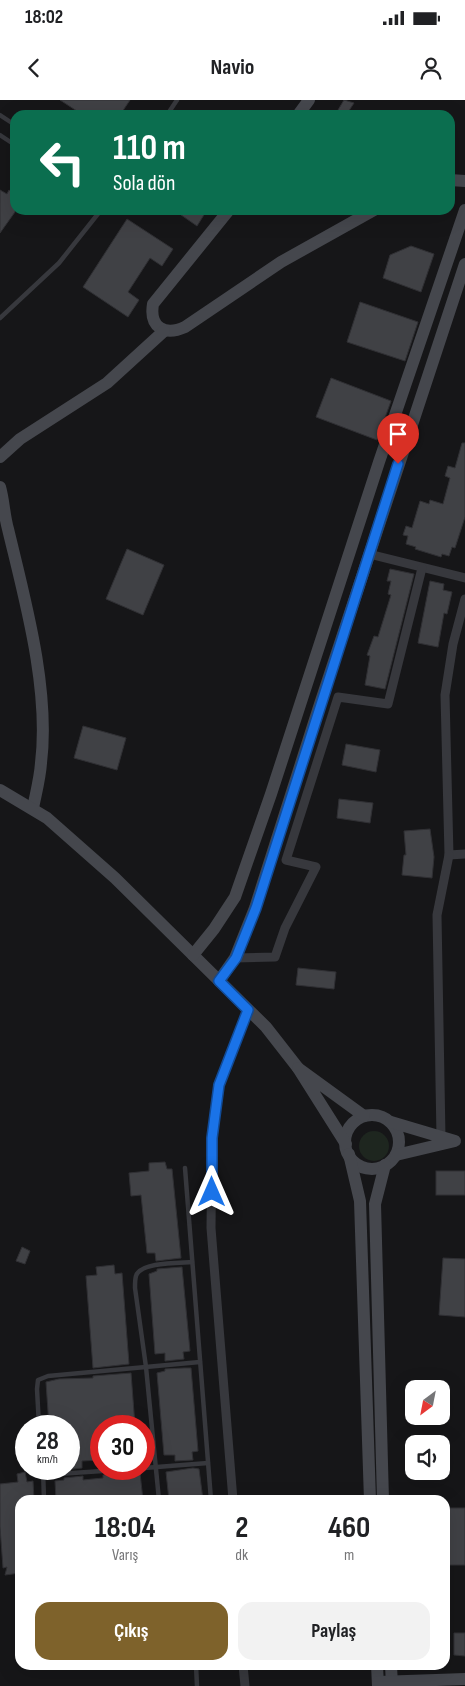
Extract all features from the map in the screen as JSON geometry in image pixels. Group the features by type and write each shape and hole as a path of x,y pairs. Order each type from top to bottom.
{"main road":[{"path":"193,955 214,930 235,897 271,794 379,462 465,210"},
{"path":"225,215 154,304 152,315 157,325 164,331 174,332 185,327 281,262 365,215"},
{"path":"219,981 236,958 256,908 369,554 465,264"},
{"path":"0,457 20,439 107,382 164,331"},
{"path":"0,487 7,528 28,609 40,696 43,729 42,763 33,808"},
{"path":"0,790 47,818 115,878 266,1027 298,1068 357,1164 365,1168 374,1169 385,1165 396,1155 460,1141"},
{"path":"298,1068 364,1116"},
{"path":"370,1495 360,1201 347,1149 347,1133 351,1125 364,1116 374,1115 390,1122 460,1141"},
{"path":"390,1122 399,1138 396,1155"},
{"path":"383,1495 375,1204 385,1165"},
{"path":"378,1670 378,1684 465,1679"},
{"path":"391,1670 392,1684"}],"street":[{"path":"369,554 465,578"},
{"path":"236,958 275,957 285,928 316,867 286,860 338,697 388,704 422,568"},
{"path":"441,1137 438,915 449,854 445,695 453,644 465,599"},
{"path":"449,854 465,854"},
{"path":"233,1495 211,1228 212,1138 219,1085 248,1010"},
{"path":"243,1670 245,1686"}],"lane":[{"path":"0,318 59,263 97,215"},
{"path":"185,1168 211,1495"},
{"path":"150,1415 135,1288 136,1276 139,1270 146,1266 192,1262"},
{"path":"38,1415 38,1380 48,1376 200,1362"},
{"path":"158,1495 155,1467 208,1463"},
{"path":"43,1480 44,1495"},
{"path":"196,1670 197,1686"}],"shaded area":[{"path":"374,1131 385,1135 389,1146 385,1157 374,1161 363,1157 359,1146 363,1135"}],"building":[{"path":"60,100 130,100 123,110 75,110"},
{"path":"344,100 354,103 349,110 338,110"},
{"path":"0,190 7,194 9,190 10,215 13,215 0,233"},
{"path":"181,215 204,215 197,226"},
{"path":"127,219 173,249 162,266 150,258 128,292 139,300 128,317 83,287"},
{"path":"411,246 434,254 421,292 383,278 390,255"},
{"path":"360,302 418,322 405,361 347,342"},
{"path":"331,378 391,401 377,440 316,417"},
{"path":"462,443 465,443 465,517 455,548 452,547 449,556 442,554 441,557 415,549 416,547 406,544 408,536 403,535 406,526 412,528 420,501 429,504 430,500 443,504 450,478 445,476 448,466 455,468"},
{"path":"127,549 164,565 143,615 106,599"},
{"path":"390,569 414,574 385,689 365,685 370,656 367,655 374,636 378,637 391,595 388,594 391,581 387,581"},
{"path":"430,581 444,584 443,590 452,592 447,614 444,613 438,647 418,643"},
{"path":"83,726 126,738 117,770 74,758"},
{"path":"346,744 380,750 376,772 342,765"},
{"path":"339,799 373,803 370,823 337,818"},
{"path":"430,829 434,857 432,878 402,875 404,855 406,855 404,831"},
{"path":"298,968 336,972 334,989 296,985"},
{"path":"165,1162 167,1169 172,1169 181,1258 156,1261 155,1253 147,1253 141,1195 131,1196 129,1173 149,1171 149,1163"},
{"path":"436,1171 465,1171 465,1195 436,1195"},
{"path":"22,1247 30,1251 25,1264 16,1261"},
{"path":"443,1258 465,1259 465,1317 439,1315"},
{"path":"114,1265 115,1274 122,1273 129,1364 93,1368 86,1276 97,1275 96,1267"},
{"path":"182,1267 190,1351 183,1352 184,1359 165,1361 165,1353 155,1354 149,1274 157,1271 157,1269"},
{"path":"191,1368 198,1451 192,1452 193,1460 175,1461 175,1455 164,1455 157,1373 165,1371 165,1369"},
{"path":"131,1373 134,1415 90,1415 90,1461 82,1461 82,1468 80,1468 80,1415 48,1415 46,1382 59,1379 93,1378 93,1376"},
{"path":"193,1468 199,1469 202,1495 168,1495 166,1472"},
{"path":"80,1476 83,1476 83,1480 141,1480 142,1495 56,1495 55,1481 80,1480"},
{"path":"18,1480 33,1481 34,1495 15,1495 15,1574 5,1575 7,1567 3,1568 0,1527 0,1484 18,1482"},
{"path":"450,1508 465,1508 465,1565 450,1565"},
{"path":"454,1633 465,1633 465,1656 454,1655"}],"route":[{"path":"212,1192 212,1138 219,1085 248,1010 219,981 236,958 256,908 398,464"}]}
